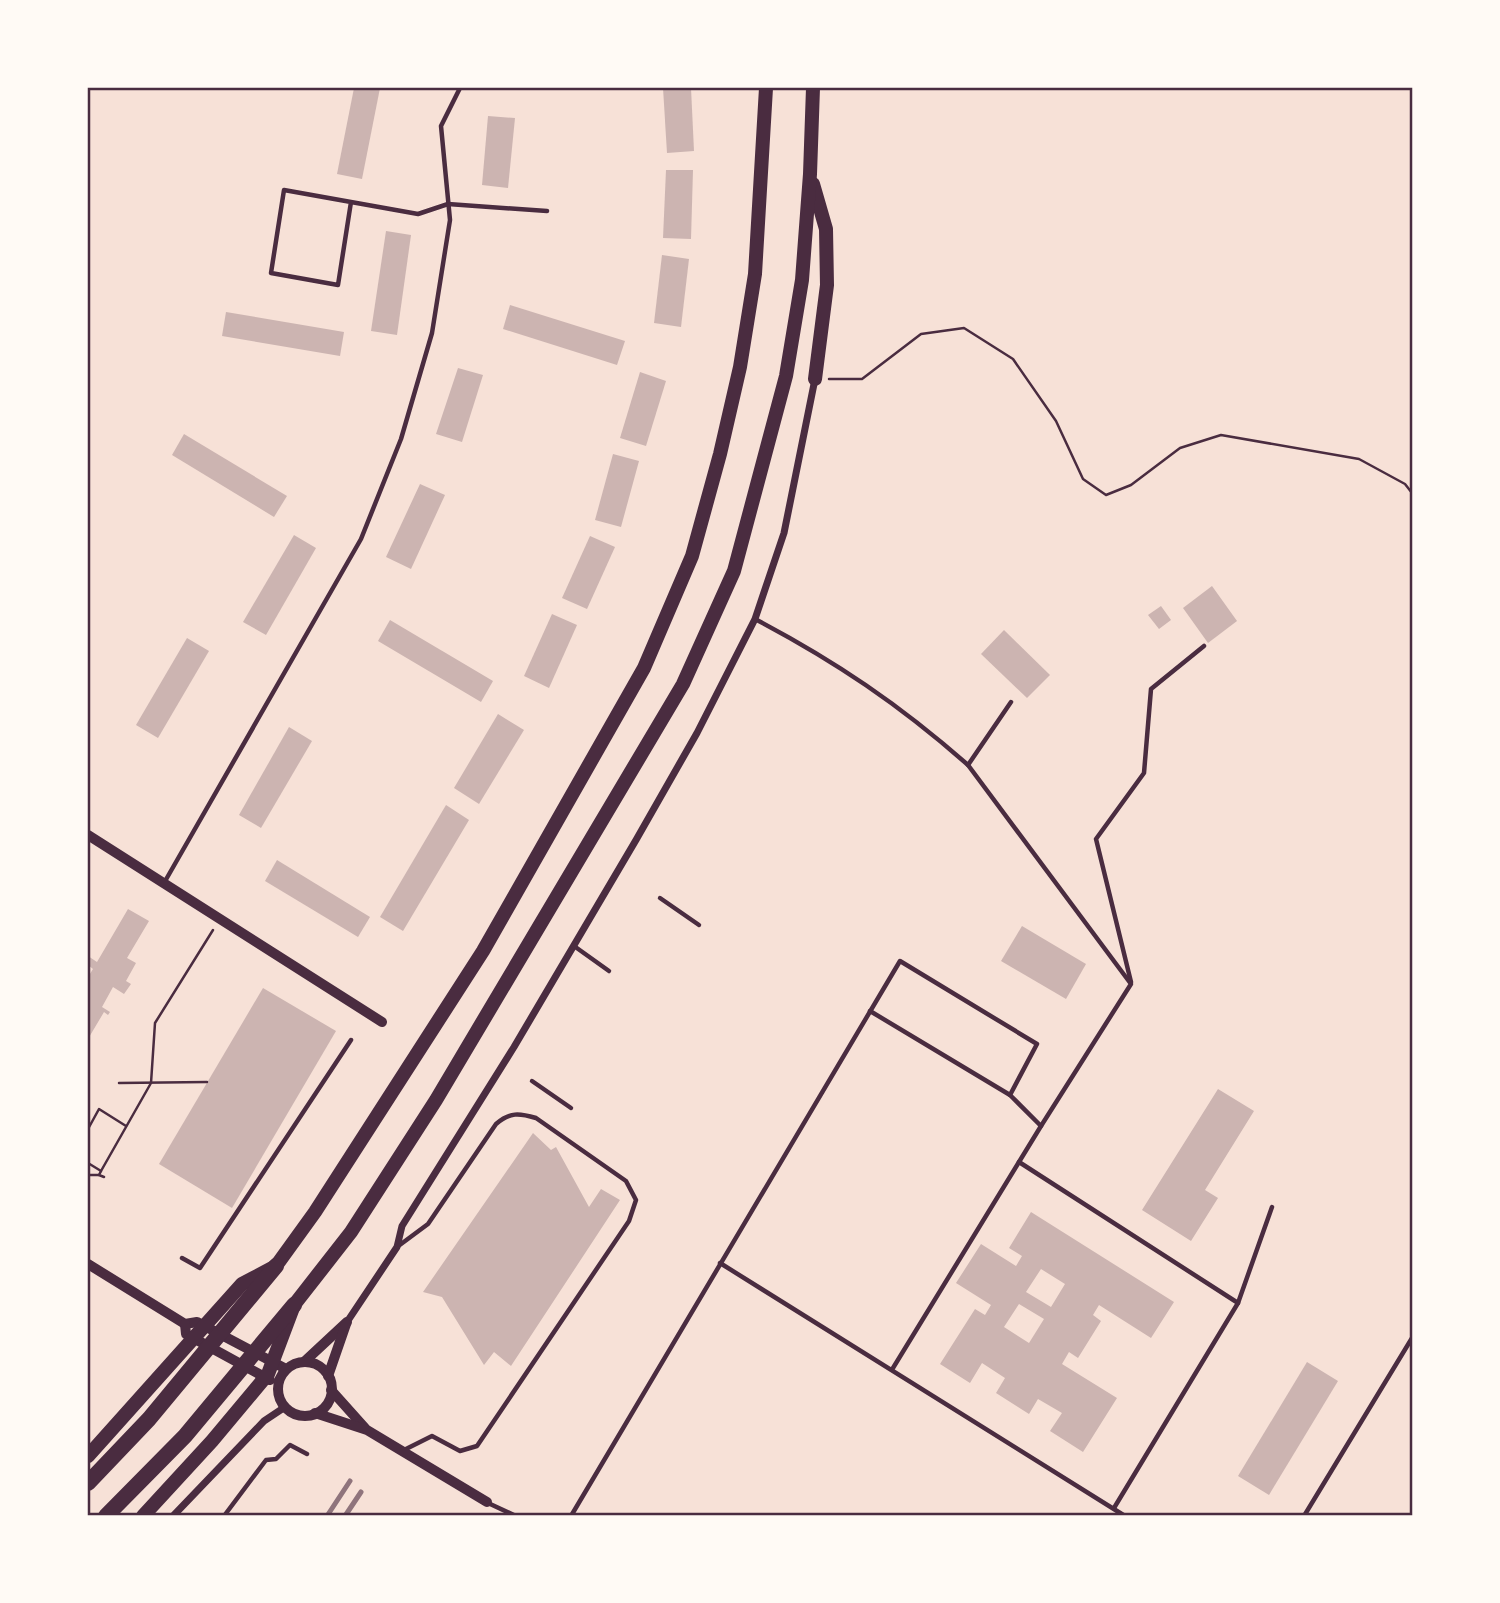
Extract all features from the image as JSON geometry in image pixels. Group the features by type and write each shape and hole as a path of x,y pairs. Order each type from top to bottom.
{"highway":[{"path":"88,1483 149,1419 276,1266 315,1212 483,951 644,668 692,556 720,454 740,366 755,274 766,88"},
{"path":"106,1516 185,1436 351,1232 436,1100 682,684 734,571 763,466 793,334 802,280 813,88"},
{"path":"810,174 826,229 827,285 815,379"},
{"path":"88,1456 242,1284 276,1266"},
{"path":"143,1516 212,1441 268,1374 294,1305"}],"street":[{"path":"487,1502 367,1430 315,1413 299,1415 285,1407 278,1392 278,1384 286,1369 304,1362 347,1322 397,1247 402,1226 574,946 697,733 755,619 783,533 815,379"},
{"path":"88,835 382,1022"},
{"path":"88,1264 185,1324 197,1322 286,1369"},
{"path":"315,1413 327,1404 331,1390 328,1376 347,1322"},
{"path":"185,1324 186,1334 278,1384"},
{"path":"304,1362 318,1366 328,1376"},
{"path":"331,1390 367,1430"},
{"path":"173,1516 264,1421 285,1407"}],"lane":[{"path":"163,883 361,539 401,439 432,333 450,220 441,126 459,88"},
{"path":"351,202 338,285 271,273 284,190 351,202 418,214 449,204 547,211"},
{"path":"755,619 864,682 913,716 968,765 1131,984"},
{"path":"893,1368 1131,984 1096,839 1144,773 1151,689 1204,646"},
{"path":"968,765 1011,702"},
{"path":"660,898 699,925"},
{"path":"574,946 609,971"},
{"path":"571,1516 900,961 1037,1044 1010,1096"},
{"path":"870,1011 1010,1096 1041,1126"},
{"path":"182,1258 200,1268 351,1040"},
{"path":"532,1081 570,1108"},
{"path":"397,1247 428,1224 496,1124 506,1115 520,1113 536,1118 626,1181 636,1200 629,1222 477,1446 460,1451 432,1436 402,1451"},
{"path":"1019,1162 1238,1303"},
{"path":"1114,1508 1238,1303 1272,1207"},
{"path":"720,1263 893,1368 1125,1516"},
{"path":"1304,1516 1412,1339"},
{"path":"224,1516 266,1460 276,1459 289,1445 307,1454"},
{"path":"487,1502 516,1516"}],"path":[{"path":"815,379 862,379 921,334 964,328 1013,359 1056,421 1083,479 1106,495 1131,485 1180,448 1221,435 1359,459 1405,484 1412,493"},
{"path":"102,1174 151,1083 155,1023 220,919"},
{"path":"118,1083 207,1082"},
{"path":"88,1129 99,1109 126,1126"},
{"path":"88,1163 102,1174"},
{"path":"88,1175 102,1174"}],"building":[{"path":"354,88 380,88 362,179 337,174"},
{"path":"663,88 691,88 694,151 667,153"},
{"path":"488,116 515,118 508,188 482,185"},
{"path":"666,170 693,170 691,239 663,238"},
{"path":"386,231 411,235 397,335 371,331"},
{"path":"662,255 689,259 681,327 654,323"},
{"path":"510,305 625,341 617,365 503,329"},
{"path":"226,312 344,332 340,356 222,336"},
{"path":"458,368 483,375 462,442 436,434"},
{"path":"640,372 666,381 646,446 620,438"},
{"path":"184,434 287,496 274,517 172,455"},
{"path":"613,454 639,461 621,527 595,520"},
{"path":"420,484 445,495 411,569 386,557"},
{"path":"294,535 316,548 266,635 243,622"},
{"path":"590,536 615,547 587,609 562,598"},
{"path":"1212,586 1237,621 1208,643 1183,608"},
{"path":"1161,606 1171,620 1159,629 1148,615"},
{"path":"552,614 577,625 549,688 524,676"},
{"path":"390,620 493,681 481,702 378,641"},
{"path":"1004,630 1050,675 1027,698 981,654"},
{"path":"187,638 209,651 158,738 136,725"},
{"path":"498,714 524,730 479,804 454,788"},
{"path":"289,727 312,741 261,828 239,815"},
{"path":"446,805 469,820 403,931 380,917"},
{"path":"277,860 370,917 358,937 265,881"},
{"path":"128,909 149,921 127,958 136,963 126,981 131,984 124,994 113,987 102,1007 110,1012 108,1015 104,1012 88,1039 88,977 93,969 88,965 88,956 97,962"},
{"path":"1022,926 1086,964 1066,999 1001,961"},
{"path":"263,988 336,1031 232,1208 159,1164"},
{"path":"1218,1089 1254,1111 1205,1190 1218,1198 1191,1241 1142,1210"},
{"path":"533,1133 551,1150 556,1147 589,1207 601,1189 620,1200 511,1366 494,1352 484,1365 442,1297 423,1292"},
{"path":"1031,1212 1174,1302 1151,1338 1099,1305 1093,1315 1101,1321 1078,1358 1069,1352 1062,1364 1117,1398 1083,1452 1050,1431 1062,1413 1038,1399 1029,1414 996,1393 1005,1378 982,1363 970,1383 940,1364 975,1309 985,1315 991,1305 956,1283 981,1244 1016,1266 1022,1256 1009,1248","holes":["1041,1269 1065,1284 1051,1307 1026,1292","1019,1304 1044,1319 1029,1343 1004,1327"]},
{"path":"1307,1362 1338,1381 1269,1495 1238,1476"}],"railway":[{"path":"327,1516 350,1481"},
{"path":"345,1516 361,1492"}]}
